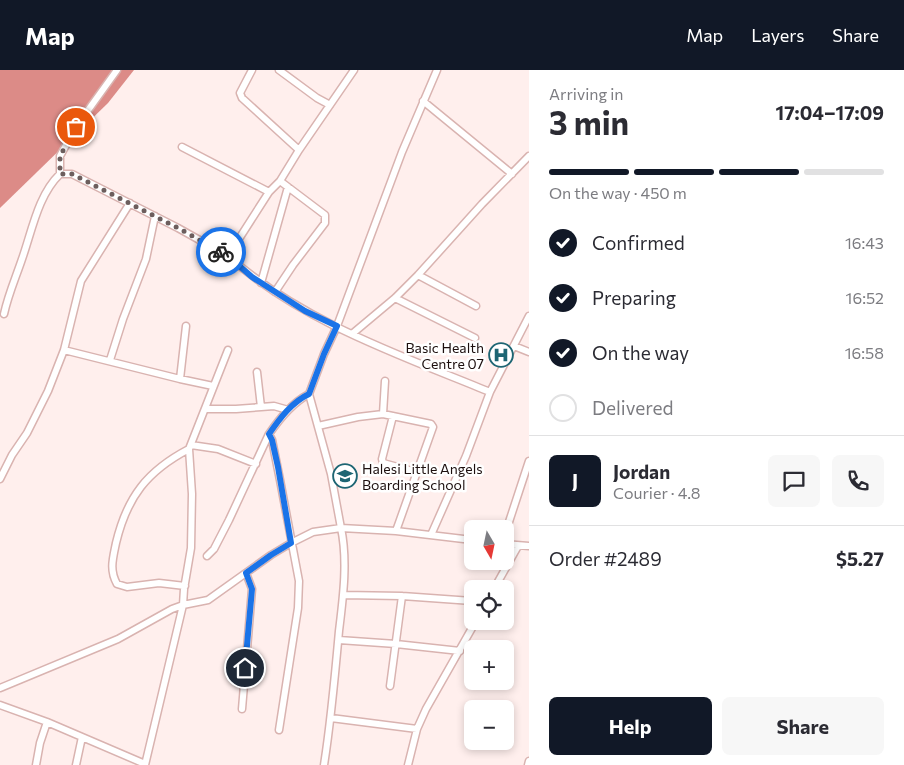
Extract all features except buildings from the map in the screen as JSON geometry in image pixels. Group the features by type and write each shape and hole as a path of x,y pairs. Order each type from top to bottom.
{"street":[{"path":"4,314 8,297 41,202 60,174 60,156 76,127 117,70"},
{"path":"252,70 240,93 242,98 298,150"},
{"path":"279,70 317,98 330,105"},
{"path":"228,256 270,192 280,182 298,150 354,70"},
{"path":"324,765 339,640 343,595 344,542 331,474 309,394 337,326 402,152 437,70"},
{"path":"423,101 512,174"},
{"path":"182,148 270,192"},
{"path":"352,334 395,298 418,275 482,204 529,156"},
{"path":"60,174 72,174 156,216 228,256 252,277 305,311 352,334 490,392"},
{"path":"276,292 293,265 325,224 325,215 280,182"},
{"path":"261,283 288,187"},
{"path":"0,479 12,455 27,433 48,391 64,350 81,281 130,203"},
{"path":"110,360 123,318 146,259 156,216"},
{"path":"418,275 476,306"},
{"path":"395,298 475,338"},
{"path":"431,535 466,456 490,392 529,316"},
{"path":"180,379 186,326"},
{"path":"514,346 529,352"},
{"path":"64,350 213,386"},
{"path":"0,706 47,722 145,765 183,605 192,548 190,447 228,350"},
{"path":"257,372 261,406"},
{"path":"383,414 385,381"},
{"path":"208,556 214,549 229,520 269,434 298,400 309,394"},
{"path":"205,409 274,406 288,410"},
{"path":"318,426 358,417 383,414 431,424 433,427 396,531"},
{"path":"393,416 382,460 383,462 416,472"},
{"path":"269,434 279,472 299,581 298,608 279,730"},
{"path":"185,586 159,583 127,587 118,584 114,578 111,565 119,530 130,502 146,481 170,459 190,447 218,449 256,464"},
{"path":"510,520 529,461"},
{"path":"0,688 118,639 183,605 208,600 271,555 313,532 341,528 396,531 464,539"},
{"path":"514,545 529,546"},
{"path":"499,580 518,546"},
{"path":"242,709 252,589 246,573"},
{"path":"343,595 402,596 464,601"},
{"path":"390,686 402,596"},
{"path":"408,765 417,729 426,709 471,630"},
{"path":"339,640 460,651"},
{"path":"331,718 417,729"},
{"path":"36,765 40,743 47,722"},
{"path":"76,765 82,737"},
{"path":"528,765 529,761"}],"shaded area":[{"path":"0,70 134,70 108,103 0,208"}],"way so far":[{"path":"76,127 60,156 60,174 72,174 221,252"}],"place":[{"name":"Basic Health Centre 07","path":"501,355"},
{"name":"Halesi Little Angels Boarding School","path":"345,476"}],"route":[{"path":"221,252 252,277 305,311 337,326 309,394 298,400 277,422 269,434 278,467 291,543 246,573 252,589 245,668"}]}
